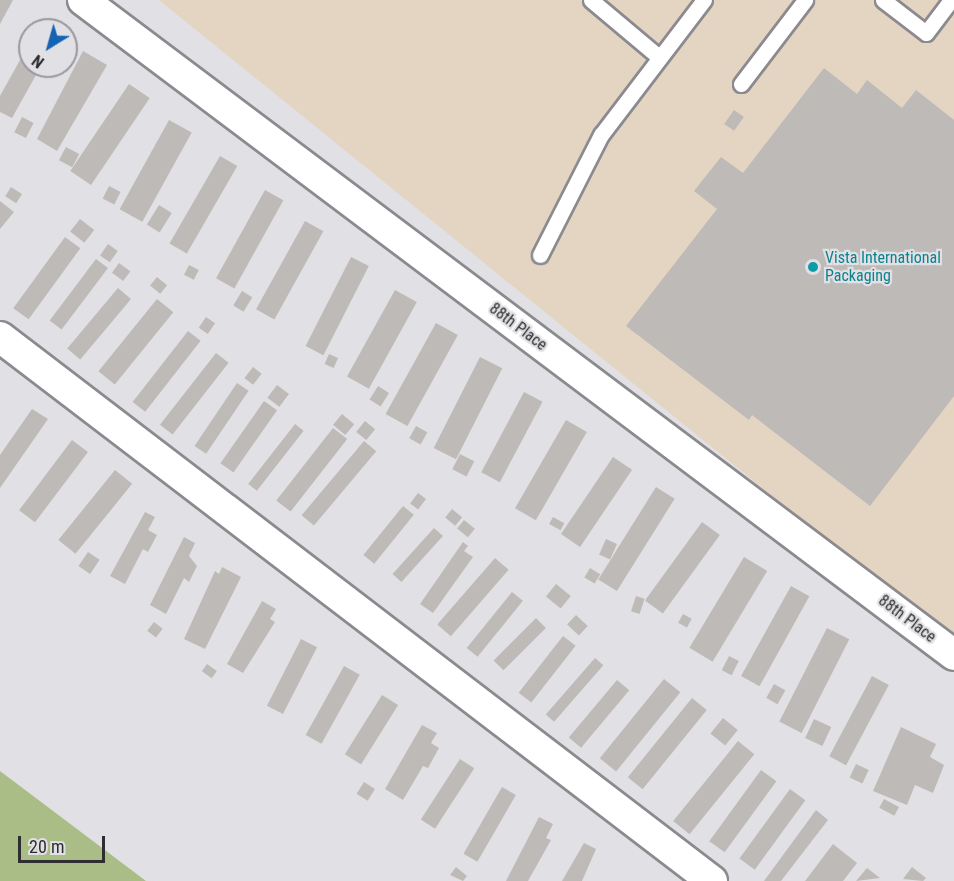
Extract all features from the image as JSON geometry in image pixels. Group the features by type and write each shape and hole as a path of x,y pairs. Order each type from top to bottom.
{"street":[{"name":"88th Place","path":"83,0 954,655"},
{"path":"0,337 712,881"}],"lane":[{"path":"591,0 659,57"},
{"path":"540,255 601,135 704,0"},
{"path":"741,84 805,0"},
{"path":"883,0 926,33 951,0"}],"shaded area":[{"path":"159,0 954,0 954,643"}],"green space":[{"path":"0,771 146,881 0,881"}],"building":[{"path":"0,0 13,0 0,24"},
{"path":"83,51 107,65 57,151 37,139 69,78 78,78 78,61"},
{"path":"18,64 18,78 34,78 12,118 0,112 0,96"},
{"name":"Vista International Packaging","path":"824,68 857,94 867,80 902,108 916,90 954,120 954,396 870,506 752,415 749,420 626,326 717,209 694,191 721,157 743,173"},
{"path":"129,84 150,98 91,185 70,171"},
{"path":"734,110 744,117 734,131 724,124"},
{"path":"22,117 34,123 26,138 14,132"},
{"path":"169,120 192,133 142,222 120,209"},
{"path":"66,147 79,154 72,167 59,160"},
{"path":"220,156 237,166 187,253 170,243"},
{"path":"109,186 121,192 114,204 103,198"},
{"path":"11,187 22,194 16,203 5,196"},
{"path":"265,190 283,200 234,289 216,278"},
{"path":"0,201 14,212 0,229"},
{"path":"159,205 172,213 160,232 147,225"},
{"path":"80,219 94,230 84,243 70,232"},
{"path":"305,221 323,231 274,320 256,309"},
{"path":"65,237 80,248 29,319 13,308"},
{"path":"108,244 118,251 110,262 100,255"},
{"path":"351,257 369,266 323,355 306,346"},
{"path":"96,259 108,268 62,330 50,320"},
{"path":"119,263 130,271 123,281 112,273"},
{"path":"189,265 199,270 194,280 184,275"},
{"path":"157,277 167,285 160,294 150,286"},
{"path":"118,288 131,299 80,359 67,349"},
{"path":"395,290 417,302 369,389 347,377"},
{"path":"242,291 252,297 244,312 233,306"},
{"path":"157,299 173,312 115,384 98,371"},
{"path":"206,317 215,323 208,334 199,328"},
{"path":"436,323 458,335 407,426 386,414"},
{"path":"188,331 201,341 145,412 133,402"},
{"path":"216,353 229,363 173,435 160,425"},
{"path":"329,354 338,358 334,368 325,364"},
{"path":"480,357 502,368 456,459 434,448"},
{"path":"253,367 262,374 253,385 244,378"},
{"path":"237,383 249,391 206,454 195,446"},
{"path":"277,385 289,394 279,407 267,398"},
{"path":"378,386 389,393 381,406 370,400"},
{"path":"524,392 543,402 500,482 481,472"},
{"path":"264,401 277,410 234,472 220,463"},
{"path":"32,409 48,419 0,488 0,455"},
{"path":"342,414 354,424 345,435 333,425"},
{"path":"566,420 587,432 536,520 515,508"},
{"path":"365,421 375,429 366,440 356,432"},
{"path":"295,424 304,431 257,491 248,484"},
{"path":"416,426 427,432 421,445 409,438"},
{"path":"333,428 347,439 291,512 276,500"},
{"path":"72,440 88,452 35,522 19,510"},
{"path":"364,441 376,451 314,526 302,515"},
{"path":"460,454 474,461 467,476 452,469"},
{"path":"613,457 632,470 580,547 561,534"},
{"path":"115,470 132,484 75,554 58,540"},
{"path":"656,487 675,499 617,591 598,579"},
{"path":"418,493 426,499 418,509 410,503"},
{"path":"403,506 414,515 374,564 363,555"},
{"path":"452,509 462,517 455,526 445,518"},
{"path":"145,512 155,517 148,530 157,535 148,552 143,549 125,584 110,576"},
{"path":"553,517 564,523 560,530 549,524"},
{"path":"464,520 475,529 468,537 457,529"},
{"path":"702,522 720,535 663,613 645,600"},
{"path":"434,528 443,536 401,582 393,574"},
{"path":"184,537 195,543 189,556 197,566 189,582 184,578 166,614 150,605"},
{"path":"606,539 617,544 610,559 599,555"},
{"path":"463,542 468,546 464,551 473,557 433,613 420,604"},
{"path":"88,552 100,560 90,574 78,566"},
{"path":"744,557 767,571 713,662 689,648"},
{"path":"495,558 509,570 451,636 437,624"},
{"path":"222,567 241,577 205,649 184,639 215,571 219,574"},
{"path":"590,568 600,574 595,584 584,577"},
{"path":"556,584 571,596 561,608 546,596"},
{"path":"791,586 809,596 759,686 741,676"},
{"path":"512,592 523,601 478,657 467,648"},
{"path":"636,596 645,599 640,614 631,611"},
{"path":"262,601 276,609 270,619 275,622 243,673 227,664"},
{"path":"683,614 692,619 687,628 678,623"},
{"path":"576,615 588,626 579,635 567,625"},
{"path":"536,618 546,628 503,670 494,660"},
{"path":"154,622 163,629 156,637 147,631"},
{"path":"827,628 849,639 802,733 779,722"},
{"path":"563,636 576,646 531,703 519,693"},
{"path":"301,639 317,647 283,714 267,706"},
{"path":"729,656 739,661 732,675 722,670"},
{"path":"595,658 603,665 554,722 546,715"},
{"path":"207,664 217,671 212,678 202,671"},
{"path":"344,666 360,675 321,744 306,735"},
{"path":"872,676 889,685 846,765 829,756"},
{"path":"664,679 680,692 616,771 600,758"},
{"path":"617,680 629,690 581,748 569,737"},
{"path":"774,684 785,690 778,704 766,698"},
{"path":"382,695 398,705 361,764 345,754"},
{"path":"692,698 707,710 643,789 628,777"},
{"path":"723,718 738,730 725,746 710,734"},
{"path":"814,719 831,727 822,746 805,738"},
{"path":"422,725 437,733 431,743 439,748 428,768 423,766 403,800 385,789"},
{"path":"901,727 936,744 930,757 944,765 933,793 915,785 907,805 873,791"},
{"path":"738,741 754,754 690,834 673,821"},
{"path":"460,759 474,768 435,829 421,819"},
{"path":"856,764 869,770 862,784 850,778"},
{"path":"761,770 776,781 725,852 709,841"},
{"path":"364,782 375,789 368,801 357,794"},
{"path":"502,787 516,795 477,862 464,854"},
{"path":"790,789 805,800 755,870 739,859"},
{"path":"884,799 899,807 894,816 879,808"},
{"path":"816,810 828,820 781,881 764,881"},
{"path":"539,817 553,824 546,838 551,840 528,881 506,881"},
{"path":"584,843 596,849 582,881 562,881"},
{"path":"833,844 857,863 843,881 805,881"},
{"path":"456,867 467,876 463,881 450,875"},
{"path":"912,867 926,878 923,881 903,879"},
{"path":"867,868 880,878 856,881"}],"place":[{"name":"Vista International Packaging","path":"813,267"}]}
